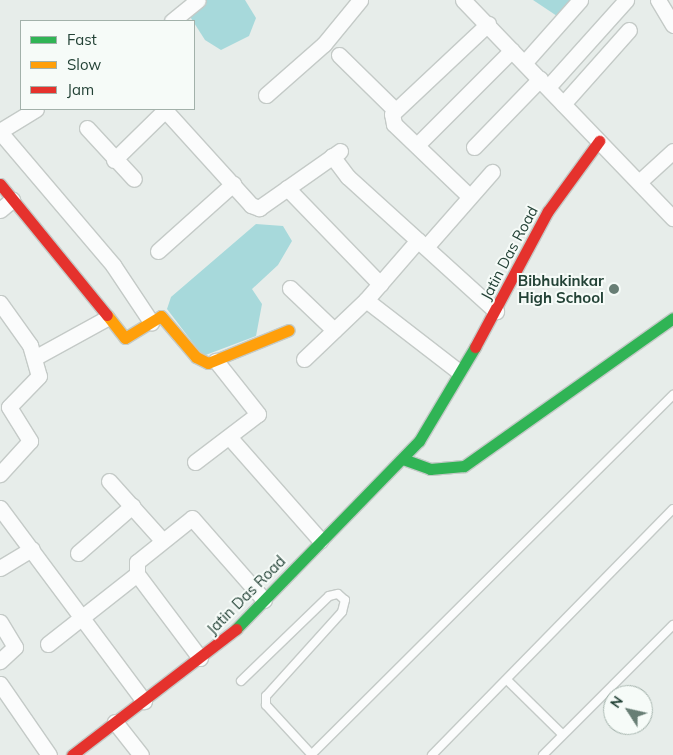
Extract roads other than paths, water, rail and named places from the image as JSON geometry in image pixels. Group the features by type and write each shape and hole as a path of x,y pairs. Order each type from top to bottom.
{"street":[{"path":"173,20 198,0"},
{"path":"266,95 324,44 360,0"},
{"path":"463,0 673,218"},
{"path":"524,62 580,0"},
{"path":"474,147 544,83 626,0"},
{"path":"658,0 673,25"},
{"path":"469,196 394,124 395,110 488,24"},
{"path":"563,104 629,30"},
{"path":"417,146 512,50"},
{"path":"339,55 395,110"},
{"path":"34,110 0,132 113,265 151,322"},
{"path":"114,160 164,110 251,205 259,208 336,154 348,177 496,311"},
{"path":"87,128 114,160 134,179"},
{"name":"Jatin Das Road","path":"72,755 200,658 264,600 320,540 403,459 419,440 458,371 496,311 548,210 599,141"},
{"path":"639,182 673,151"},
{"path":"304,359 366,300 492,172"},
{"path":"0,184 6,205 125,338 160,316 167,319 196,357 203,362 216,361 289,330"},
{"path":"158,251 233,184"},
{"path":"288,188 380,284"},
{"path":"290,288 334,330"},
{"path":"366,300 458,371"},
{"path":"0,303 36,357 37,382 8,407 30,441 3,464"},
{"path":"36,357 107,318"},
{"path":"403,459 430,468 464,466 673,318"},
{"path":"196,462 231,439 258,414 216,361"},
{"path":"231,439 320,540"},
{"path":"109,480 162,540"},
{"path":"78,553 132,506"},
{"path":"0,508 144,701"},
{"path":"200,658 137,574 137,562 188,519 198,520 264,600"},
{"path":"0,568 32,549"},
{"path":"48,644 137,574"},
{"path":"0,622 14,647 0,661"},
{"path":"0,684 48,755"},
{"path":"115,722 141,755"}],"lane":[{"path":"241,682 329,596 338,594 345,600 342,612 266,696 266,705 312,755 673,395"},
{"path":"432,755 673,509"},
{"path":"543,755 673,625"},
{"path":"507,680 563,735"}],"water":[{"path":"199,0 245,0 256,18 249,36 221,50 205,40 195,24 195,20 192,20 189,15"},
{"path":"533,0 576,0 560,18"},
{"path":"256,224 283,226 292,241 278,265 252,289 262,304 256,336 203,356 167,309 171,297"}],"place":[{"name":"Bibhukinkar High School","path":"614,289"}]}
